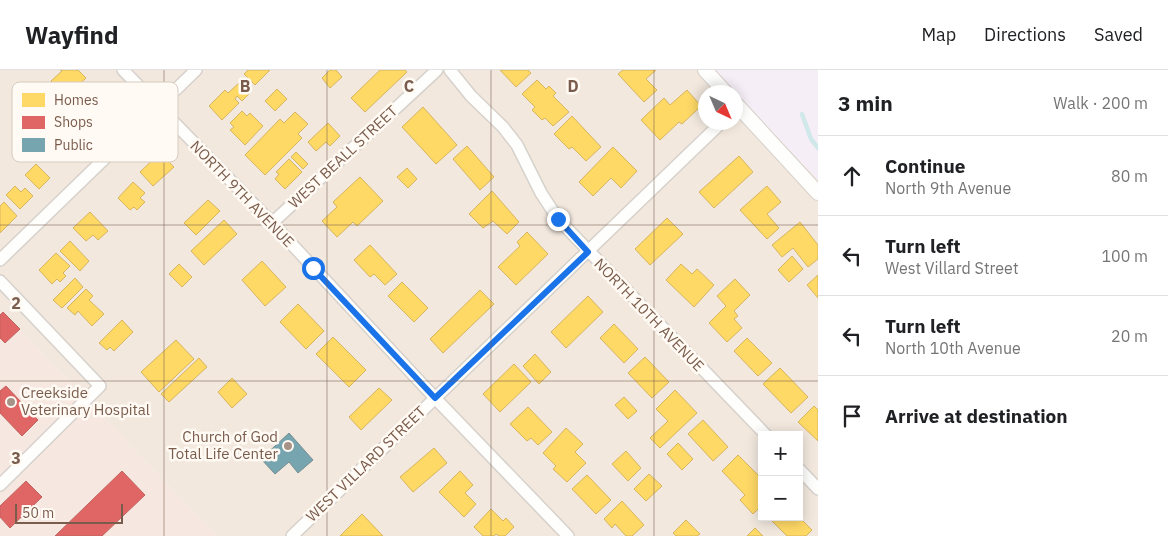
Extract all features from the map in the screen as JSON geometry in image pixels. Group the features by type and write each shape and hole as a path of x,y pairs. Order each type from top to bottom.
{"street":[{"name":"NORTH 9TH AVENUE","path":"123,70 134,82"},
{"path":"178,88 196,70"},
{"name":"WEST BEALL STREET","path":"272,223 437,70"},
{"name":"NORTH 10TH AVENUE","path":"450,70 471,96 503,127 517,145 541,193 558,219 762,431"},
{"path":"705,70 719,85"},
{"path":"743,113 818,193"},
{"name":"NORTH 9TH AVENUE","path":"178,127 272,223 435,398 568,536"},
{"name":"WEST VILLARD STREET","path":"292,536 714,130"},
{"path":"0,260 101,162"},
{"path":"0,281 100,386 0,485"},
{"path":"803,473 818,489"}],"shaded area":[{"path":"0,70 714,70 728,85 698,85 698,130 743,130 743,100 818,180 818,536 217,536 0,309"},
{"path":"714,70 818,70 818,180 743,101 743,85 728,85"},
{"path":"0,309 217,536 0,536"}],"building: Homes":[{"path":"60,70 78,70 86,78 82,82 52,82 62,71"},
{"path":"248,70 270,70 255,85 244,74"},
{"path":"330,70 336,70 342,77 330,88 322,78"},
{"path":"380,70 405,70 407,72 365,112 351,98"},
{"path":"500,70 528,70 531,73 516,87"},
{"path":"623,70 656,70 646,79 657,90 644,102 618,74"},
{"path":"537,80 546,89 549,86 556,93 553,96 569,112 553,126 545,118 542,120 532,110 535,107 522,94"},
{"path":"239,83 249,94 242,101 237,96 235,99 239,103 222,120 209,106 225,90 228,93"},
{"path":"277,89 287,99 275,111 265,101"},
{"path":"687,90 698,103 698,109 682,124 679,122 660,140 641,120 664,98 670,105"},
{"path":"423,107 457,145 436,164 402,127"},
{"path":"242,111 247,116 250,113 263,126 245,145 230,130 234,127 230,123"},
{"path":"295,112 308,124 298,134 302,138 265,175 245,155 280,119 284,123"},
{"path":"572,116 601,147 586,161 572,147 569,149 554,134"},
{"path":"328,123 340,136 330,146 326,142 316,151 308,142"},
{"path":"467,146 494,177 480,190 453,159"},
{"path":"613,147 637,171 621,188 611,178 593,196 579,182"},
{"path":"296,152 308,164 303,169 291,157"},
{"path":"739,156 753,172 714,208 699,192"},
{"path":"289,159 302,172 285,189 275,179 279,174 276,172"},
{"path":"151,162 169,162 174,167 153,186 140,172"},
{"path":"36,164 50,178 39,189 25,175"},
{"path":"407,168 417,179 408,188 397,177"},
{"path":"360,177 383,201 357,226 353,222 337,237 322,221 337,207 333,202"},
{"path":"133,182 145,193 140,198 145,202 137,210 134,207 130,210 118,198"},
{"path":"15,186 21,192 25,188 33,196 20,209 6,195"},
{"path":"767,186 781,202 767,214 779,228 767,239 740,210"},
{"path":"492,191 519,222 507,234 493,221 483,228 469,214"},
{"path":"208,200 220,211 196,235 184,223"},
{"path":"4,202 17,216 0,233 0,206"},
{"path":"90,212 108,231 98,240 93,235 86,241 73,228"},
{"path":"667,218 683,234 650,265 635,249"},
{"path":"224,220 237,234 204,265 191,251"},
{"path":"800,222 818,245 818,259 808,267 793,248 782,257 772,245"},
{"path":"527,232 548,254 516,285 498,267 520,246 517,242"},
{"path":"70,241 89,261 80,271 60,251"},
{"path":"370,245 397,274 385,285 374,274 370,277 354,260"},
{"path":"56,253 70,266 63,273 66,276 60,282 57,279 52,284 39,270"},
{"path":"792,256 803,269 789,282 778,270"},
{"path":"262,261 286,287 265,306 242,280"},
{"path":"179,264 192,277 182,287 169,274"},
{"path":"681,264 692,274 697,269 714,285 694,307 666,280"},
{"path":"818,275 818,298 807,285"},
{"path":"75,278 83,287 62,308 53,300"},
{"path":"735,279 750,295 734,311 738,316 734,319 742,328 727,342 709,323 726,306 717,296"},
{"path":"402,282 428,308 414,322 388,296"},
{"path":"86,289 93,296 89,300 104,314 92,326 78,311 75,315 67,308"},
{"path":"480,290 494,304 443,353 430,339"},
{"path":"588,296 603,312 566,348 551,332"},
{"path":"298,304 324,331 306,349 280,322"},
{"path":"122,320 133,332 114,351 110,347 107,350 99,343"},
{"path":"614,324 638,349 624,363 600,338"},
{"path":"333,337 366,370 349,387 316,354"},
{"path":"747,338 772,363 758,376 734,351"},
{"path":"176,340 194,359 159,392 141,372"},
{"path":"535,354 551,372 539,384 523,366"},
{"path":"645,357 669,382 652,398 628,373"},
{"path":"199,358 207,367 169,402 161,394"},
{"path":"514,364 531,382 500,412 483,394"},
{"path":"780,368 808,397 791,413 763,384"},
{"path":"232,378 247,394 232,408 218,392"},
{"path":"379,388 392,400 361,430 349,417"},
{"path":"675,390 697,413 660,448 650,438 668,421 656,409"},
{"path":"624,397 637,411 628,419 615,405"},
{"path":"814,406 818,410 818,441 798,422"},
{"path":"528,407 552,432 538,445 531,438 527,441 510,424"},
{"path":"703,420 728,447 713,461 688,434"},
{"path":"566,428 583,444 575,452 586,463 567,482 553,469 556,466 543,453"},
{"path":"678,443 693,459 682,470 667,454"},
{"path":"434,448 447,463 413,492 400,477"},
{"path":"626,451 641,468 628,481 612,464"},
{"path":"738,455 758,475 758,509 753,514 740,500 745,495 722,471"},
{"path":"460,471 473,485 465,493 476,504 464,517 439,492"},
{"path":"649,474 662,486 646,501 634,489"},
{"path":"587,475 611,500 596,514 572,489"},
{"path":"622,501 644,525 632,536 626,536 615,524 612,528 604,519"},
{"path":"491,509 503,521 506,518 514,527 505,536 496,534 494,536 483,536 474,527"},
{"path":"362,514 383,536 340,536"},
{"path":"686,520 700,534 697,536 676,536 673,533"},
{"path":"772,521 803,521 812,530 806,536 787,536"},
{"path":"755,528 763,536 747,536"}],"building: Shops":[{"path":"3,312 20,329 5,343 0,338 0,315"},
{"name":"Creekside Veterinary Hospital","path":"6,386 38,420 22,436 0,413 0,391"},
{"path":"122,471 145,495 102,536 55,536"},
{"path":"26,481 42,497 10,528 0,517 0,506"}],"building: Public":[{"name":"Church of God Total Life Center","path":"289,433 313,460 298,473 289,462 275,474 261,459"}],"waterway":[{"path":"802,114 811,139 818,148"}],"place":[{"name":"Creekside Veterinary Hospital","path":"11,402"},
{"name":"Church of God Total Life Center","path":"288,446"}],"route":[{"path":"313,268 435,398 588,252 558,219"}]}
